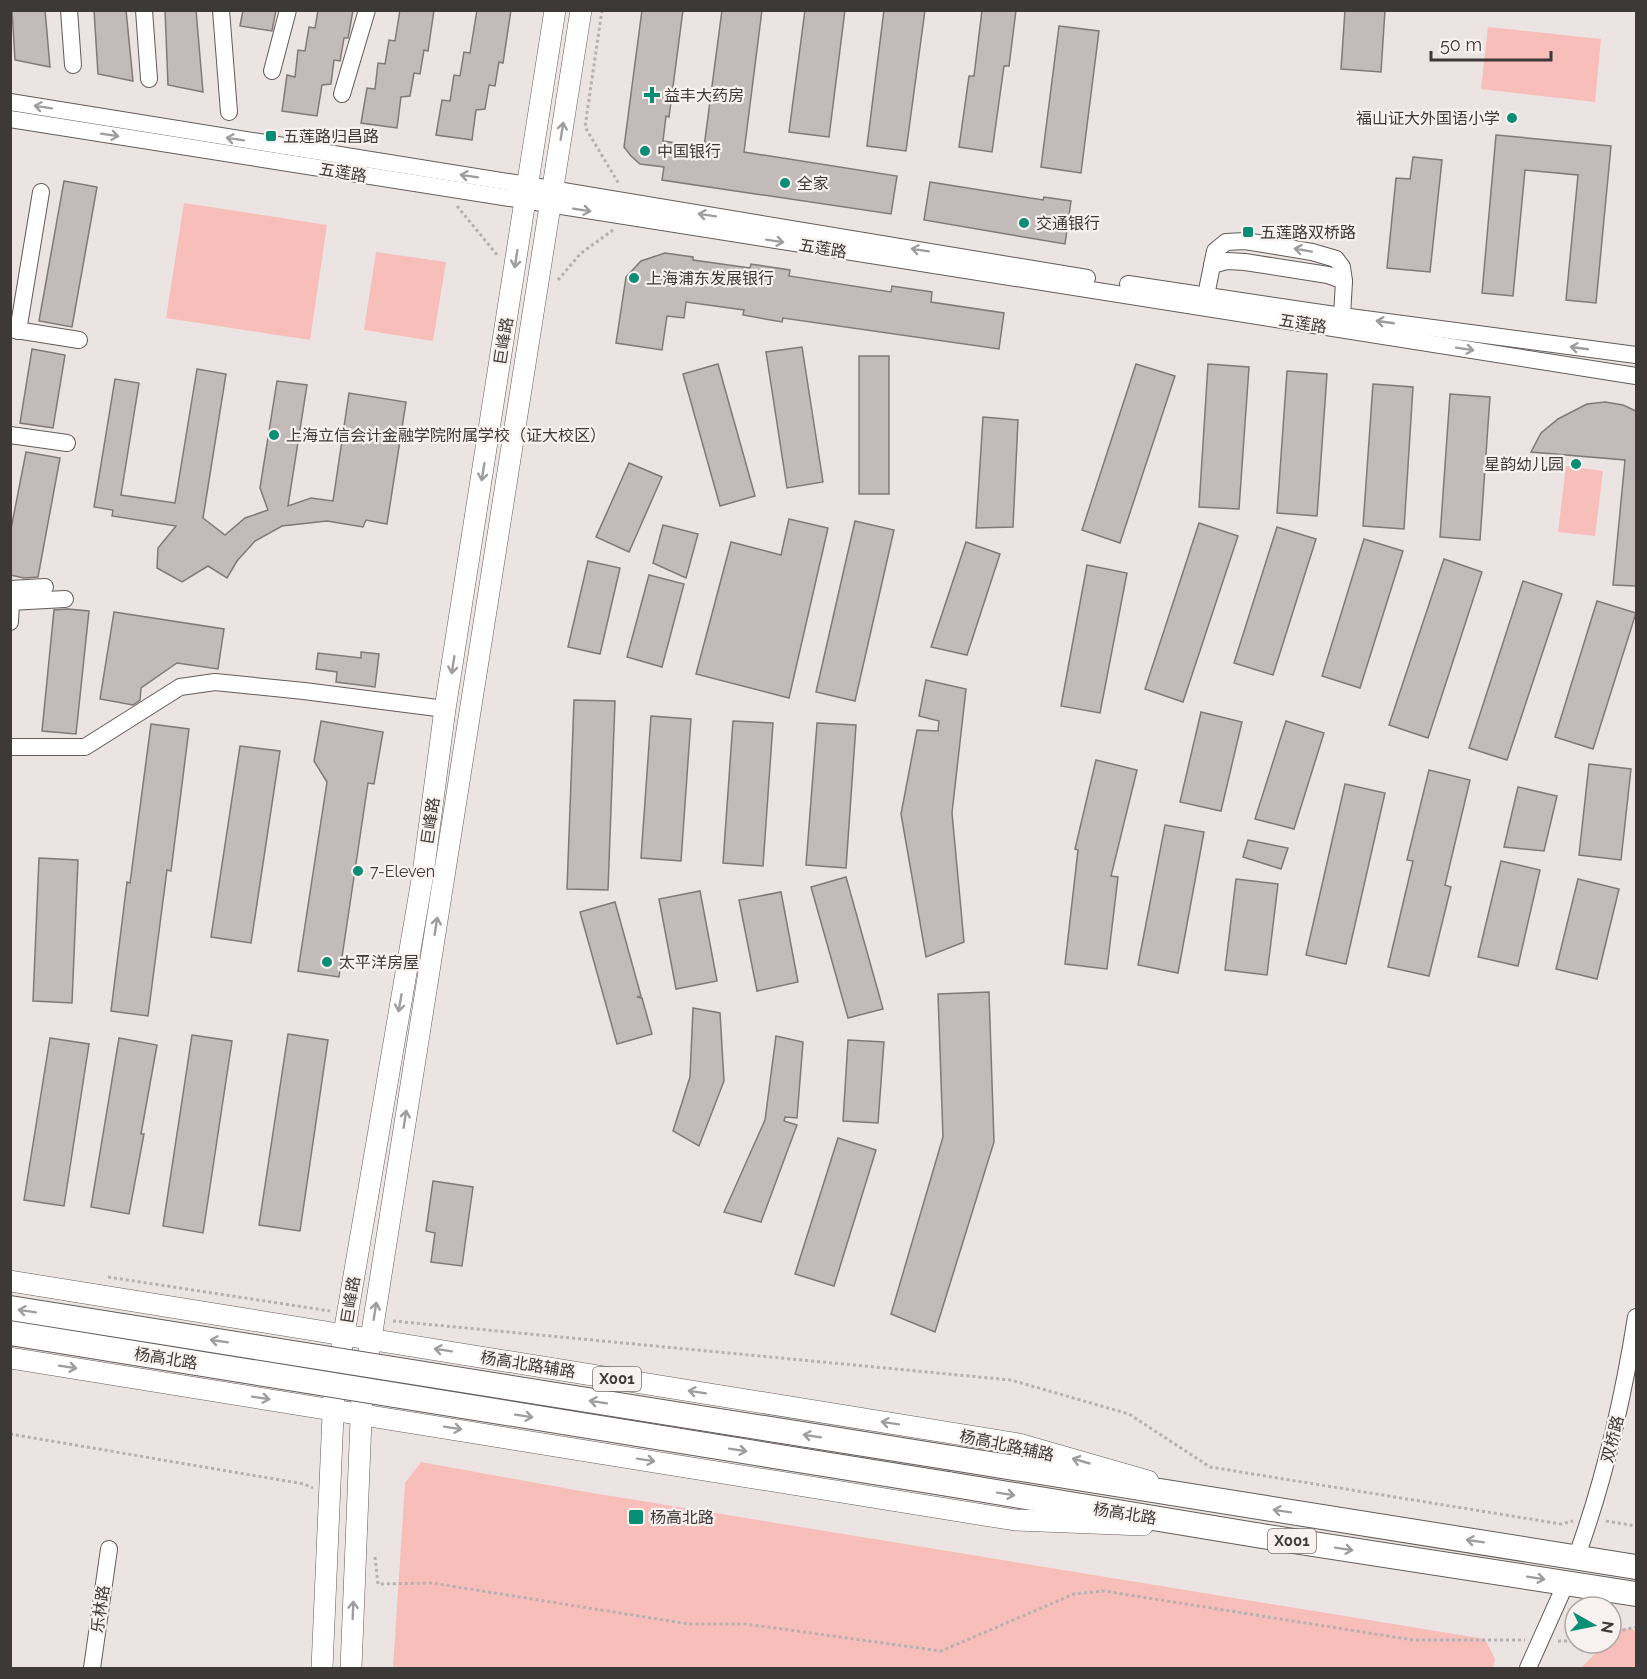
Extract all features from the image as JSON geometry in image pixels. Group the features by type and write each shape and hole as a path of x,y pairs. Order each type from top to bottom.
{"highway":[{"name":"杨高北路","path":"10,1308 1636,1567"},
{"name":"杨高北路","path":"10,1333 1636,1594"}],"main road":[{"name":"巨峰路","path":"322,1668 332,1409 423,874 445,709 555,10"},
{"name":"巨峰路","path":"351,1668 362,1395 581,10"},
{"name":"杨高北路辅路","path":"10,1281 346,1323 1018,1444 1218,1500"},
{"name":"X001","path":"10,1358 1015,1520 1215,1528"}],"street":[{"path":"69,10 73,65"},
{"path":"144,10 149,79"},
{"path":"221,10 229,112"},
{"path":"272,71 288,10"},
{"path":"342,94 367,10"},
{"name":"五莲路","path":"10,102 526,193 1343,323 1636,376"},
{"name":"五莲路","path":"10,119 526,193"},
{"path":"41,192 14,330 79,340"},
{"name":"五莲路","path":"551,197 633,202 1109,282 1205,302"},
{"path":"1205,302 1212,265 1227,261 1245,262 1328,275 1344,281 1343,323"},
{"name":"五莲路","path":"1343,323 1636,356"},
{"path":"10,435 67,443"},
{"path":"10,589 45,587"},
{"path":"10,622 11,602 65,599"},
{"path":"10,747 85,747 180,687 215,682 327,693 445,709"},
{"name":"双桥路","path":"1576,1558 1615,1431 1636,1317"},
{"name":"乐林路","path":"92,1668 109,1549"},
{"path":"1528,1668 1566,1583"}],"path":[{"path":"602,10 585,127 633,202"},
{"path":"457,206 497,253 499,260"},
{"path":"103,1276 346,1323"},
{"path":"373,1328 1011,1380 1129,1414 1210,1467 1562,1524 1590,1518 1636,1526"},
{"path":"10,1434 304,1484 330,1495"},
{"path":"375,1554 378,1584 432,1583 689,1624 746,1624 941,1650 1074,1594 1104,1591 1413,1640 1563,1641"}],"shaded area":[{"path":"1488,27 1601,39 1595,102 1481,89"},
{"path":"184,203 327,225 310,340 166,318"},
{"path":"376,252 446,262 433,341 364,330"},
{"path":"1566,466 1603,471 1595,536 1558,532"},
{"path":"421,1462 581,1491 1485,1639 1495,1659 1493,1668 393,1668 405,1483"},
{"path":"1623,1628 1636,1630 1636,1668 1581,1668 1594,1655 1623,1655"}],"building":[{"path":"12,10 45,10 50,67 15,60"},
{"path":"94,10 126,10 133,81 98,74"},
{"path":"165,10 196,10 203,92 168,85"},
{"path":"243,10 276,10 272,31 240,26"},
{"path":"318,10 353,10 348,38 344,38 340,61 334,60 331,84 322,85 317,116 282,111 287,75 295,77 298,50 305,51 309,27 315,28"},
{"path":"400,10 434,10 428,51 424,50 420,74 414,73 410,96 401,97 397,128 361,123 367,88 375,89 378,63 385,64 389,40 395,41"},
{"path":"477,10 511,10 503,63 499,62 495,86 489,85 485,109 476,110 472,140 436,135 442,100 450,101 454,75 460,76 464,52 470,53"},
{"path":"642,10 683,10 669,117 666,116 663,141 704,147 722,10 762,10 744,152 897,176 891,214 662,180 664,167 640,164 624,147"},
{"path":"805,10 845,10 829,137 789,132"},
{"path":"884,10 925,10 906,151 867,146"},
{"path":"982,10 1016,10 1009,66 1004,66 992,152 959,147 969,76 974,76"},
{"path":"1345,10 1385,10 1381,72 1341,69"},
{"path":"1059,26 1099,31 1081,173 1041,167"},
{"path":"1496,135 1611,146 1596,303 1566,300 1578,175 1525,170 1513,296 1482,293"},
{"path":"1413,157 1442,160 1430,272 1387,268 1396,178 1410,179"},
{"path":"64,181 97,187 72,327 39,321"},
{"path":"930,182 1043,200 1044,197 1071,201 1065,244 924,220"},
{"path":"665,253 693,257 693,260 750,268 751,264 790,270 789,276 891,292 892,286 932,292 931,302 1004,313 999,349 783,318 782,322 743,315 744,310 686,302 684,318 667,316 662,350 616,343 626,277 641,261"},
{"path":"802,347 823,482 787,488 766,352"},
{"path":"32,349 65,355 53,428 20,423"},
{"path":"859,356 889,356 889,494 859,494"},
{"path":"718,364 755,496 720,506 683,374"},
{"path":"1136,364 1175,376 1120,543 1082,530"},
{"path":"1208,364 1249,367 1239,509 1199,507"},
{"path":"197,369 226,374 203,518 225,535 245,518 268,510 260,488 277,381 307,385 288,506 311,498 333,501 349,393 406,402 387,524 366,520 363,527 327,521 282,526 255,541 237,561 227,578 208,566 182,582 157,568 158,548 176,526 112,516 113,510 94,507 115,379 139,383 121,495 175,503"},
{"path":"1287,371 1327,374 1317,516 1277,513"},
{"path":"1373,384 1413,387 1404,529 1363,526"},
{"path":"1450,394 1490,397 1480,540 1440,537"},
{"path":"1605,402 1623,405 1636,411 1636,586 1613,585 1625,460 1531,452 1541,433 1558,419 1587,404"},
{"path":"983,417 1018,420 1013,527 976,528"},
{"path":"26,452 60,458 38,577 24,578 10,575 10,534"},
{"path":"629,463 662,477 629,552 596,537"},
{"path":"789,519 828,528 789,698 696,674 731,542 781,555"},
{"path":"855,521 894,530 855,701 816,692"},
{"path":"1199,523 1238,536 1183,702 1145,689"},
{"path":"663,525 698,534 686,578 653,563"},
{"path":"1277,527 1316,539 1273,675 1234,663"},
{"path":"1364,539 1403,551 1360,688 1322,676"},
{"path":"966,542 1000,554 967,655 931,647"},
{"path":"1444,559 1482,572 1428,738 1389,725"},
{"path":"588,561 620,568 600,654 568,647"},
{"path":"1087,565 1127,573 1100,713 1061,706"},
{"path":"649,575 684,584 662,667 627,657"},
{"path":"1523,581 1562,594 1507,760 1469,748"},
{"path":"1597,601 1636,613 1593,749 1555,737"},
{"path":"54,610 89,611 76,734 42,731"},
{"path":"114,612 224,629 218,669 177,663 141,688 140,700 133,705 100,699"},
{"path":"361,652 379,654 375,687 336,682 337,672 316,669 318,653 361,658"},
{"path":"926,680 966,689 952,813 964,942 926,957 901,814 917,730 938,731 939,721 919,716"},
{"path":"574,700 615,701 608,890 567,889"},
{"path":"1201,712 1242,722 1221,811 1180,802"},
{"path":"651,716 691,719 681,861 641,858"},
{"path":"321,721 383,732 374,784 368,783 339,977 298,971 327,782 314,761"},
{"path":"733,721 773,723 763,866 723,863"},
{"path":"1286,721 1324,733 1294,829 1255,819"},
{"path":"817,723 856,725 846,868 806,865"},
{"path":"151,724 189,729 171,871 167,870 148,1016 111,1011 127,882 130,883"},
{"path":"240,746 280,751 251,943 211,937"},
{"path":"1096,760 1137,770 1111,876 1118,877 1107,969 1065,964 1078,850 1075,849"},
{"path":"1589,764 1631,769 1621,860 1579,855"},
{"path":"1429,770 1470,780 1445,885 1451,887 1429,976 1388,967 1413,861 1407,860"},
{"path":"1345,784 1385,793 1346,964 1306,955"},
{"path":"1518,787 1557,796 1544,851 1504,847"},
{"path":"1165,825 1204,832 1178,973 1138,965"},
{"path":"1248,840 1288,848 1281,869 1243,857"},
{"path":"39,858 78,860 72,1003 33,1001"},
{"path":"1501,861 1540,870 1518,966 1478,957"},
{"path":"846,877 883,1009 848,1018 811,887"},
{"path":"1236,879 1278,884 1267,975 1225,970"},
{"path":"1578,879 1619,889 1597,979 1556,969"},
{"path":"700,891 717,981 676,989 659,899"},
{"path":"781,892 798,982 757,991 739,900"},
{"path":"615,902 641,996 637,997 642,998 652,1034 617,1044 580,912"},
{"path":"989,992 994,1142 935,1332 891,1314 943,1137 938,994"},
{"path":"693,1008 720,1013 724,1081 699,1146 673,1131 690,1077"},
{"path":"288,1034 328,1040 300,1231 259,1225"},
{"path":"192,1035 232,1041 203,1233 163,1226"},
{"path":"776,1036 803,1042 797,1118 785,1117 784,1121 797,1125 761,1222 724,1212 765,1120"},
{"path":"50,1038 89,1044 64,1206 24,1200"},
{"path":"119,1038 157,1045 129,1214 91,1207"},
{"path":"848,1040 884,1042 878,1123 843,1121"},
{"path":"838,1138 876,1150 834,1286 795,1274"},
{"path":"433,1181 473,1187 462,1266 431,1262 435,1233 426,1231"}],"place":[{"name":"益丰大药房","path":"652,95"},
{"name":"福山证大外国语小学","path":"1512,118"},
{"name":"五莲路归昌路","path":"271,136"},
{"name":"中国银行","path":"645,151"},
{"name":"全家","path":"785,183"},
{"name":"交通银行","path":"1024,223"},
{"name":"五莲路双桥路","path":"1248,232"},
{"name":"上海浦东发展银行","path":"634,278"},
{"name":"上海立信会计金融学院附属学校（证大校区）","path":"274,435"},
{"name":"星韵幼儿园","path":"1576,464"},
{"name":"7-Eleven","path":"358,871"},
{"name":"太平洋房屋","path":"327,962"},
{"name":"杨高北路","path":"636,1517"}]}
